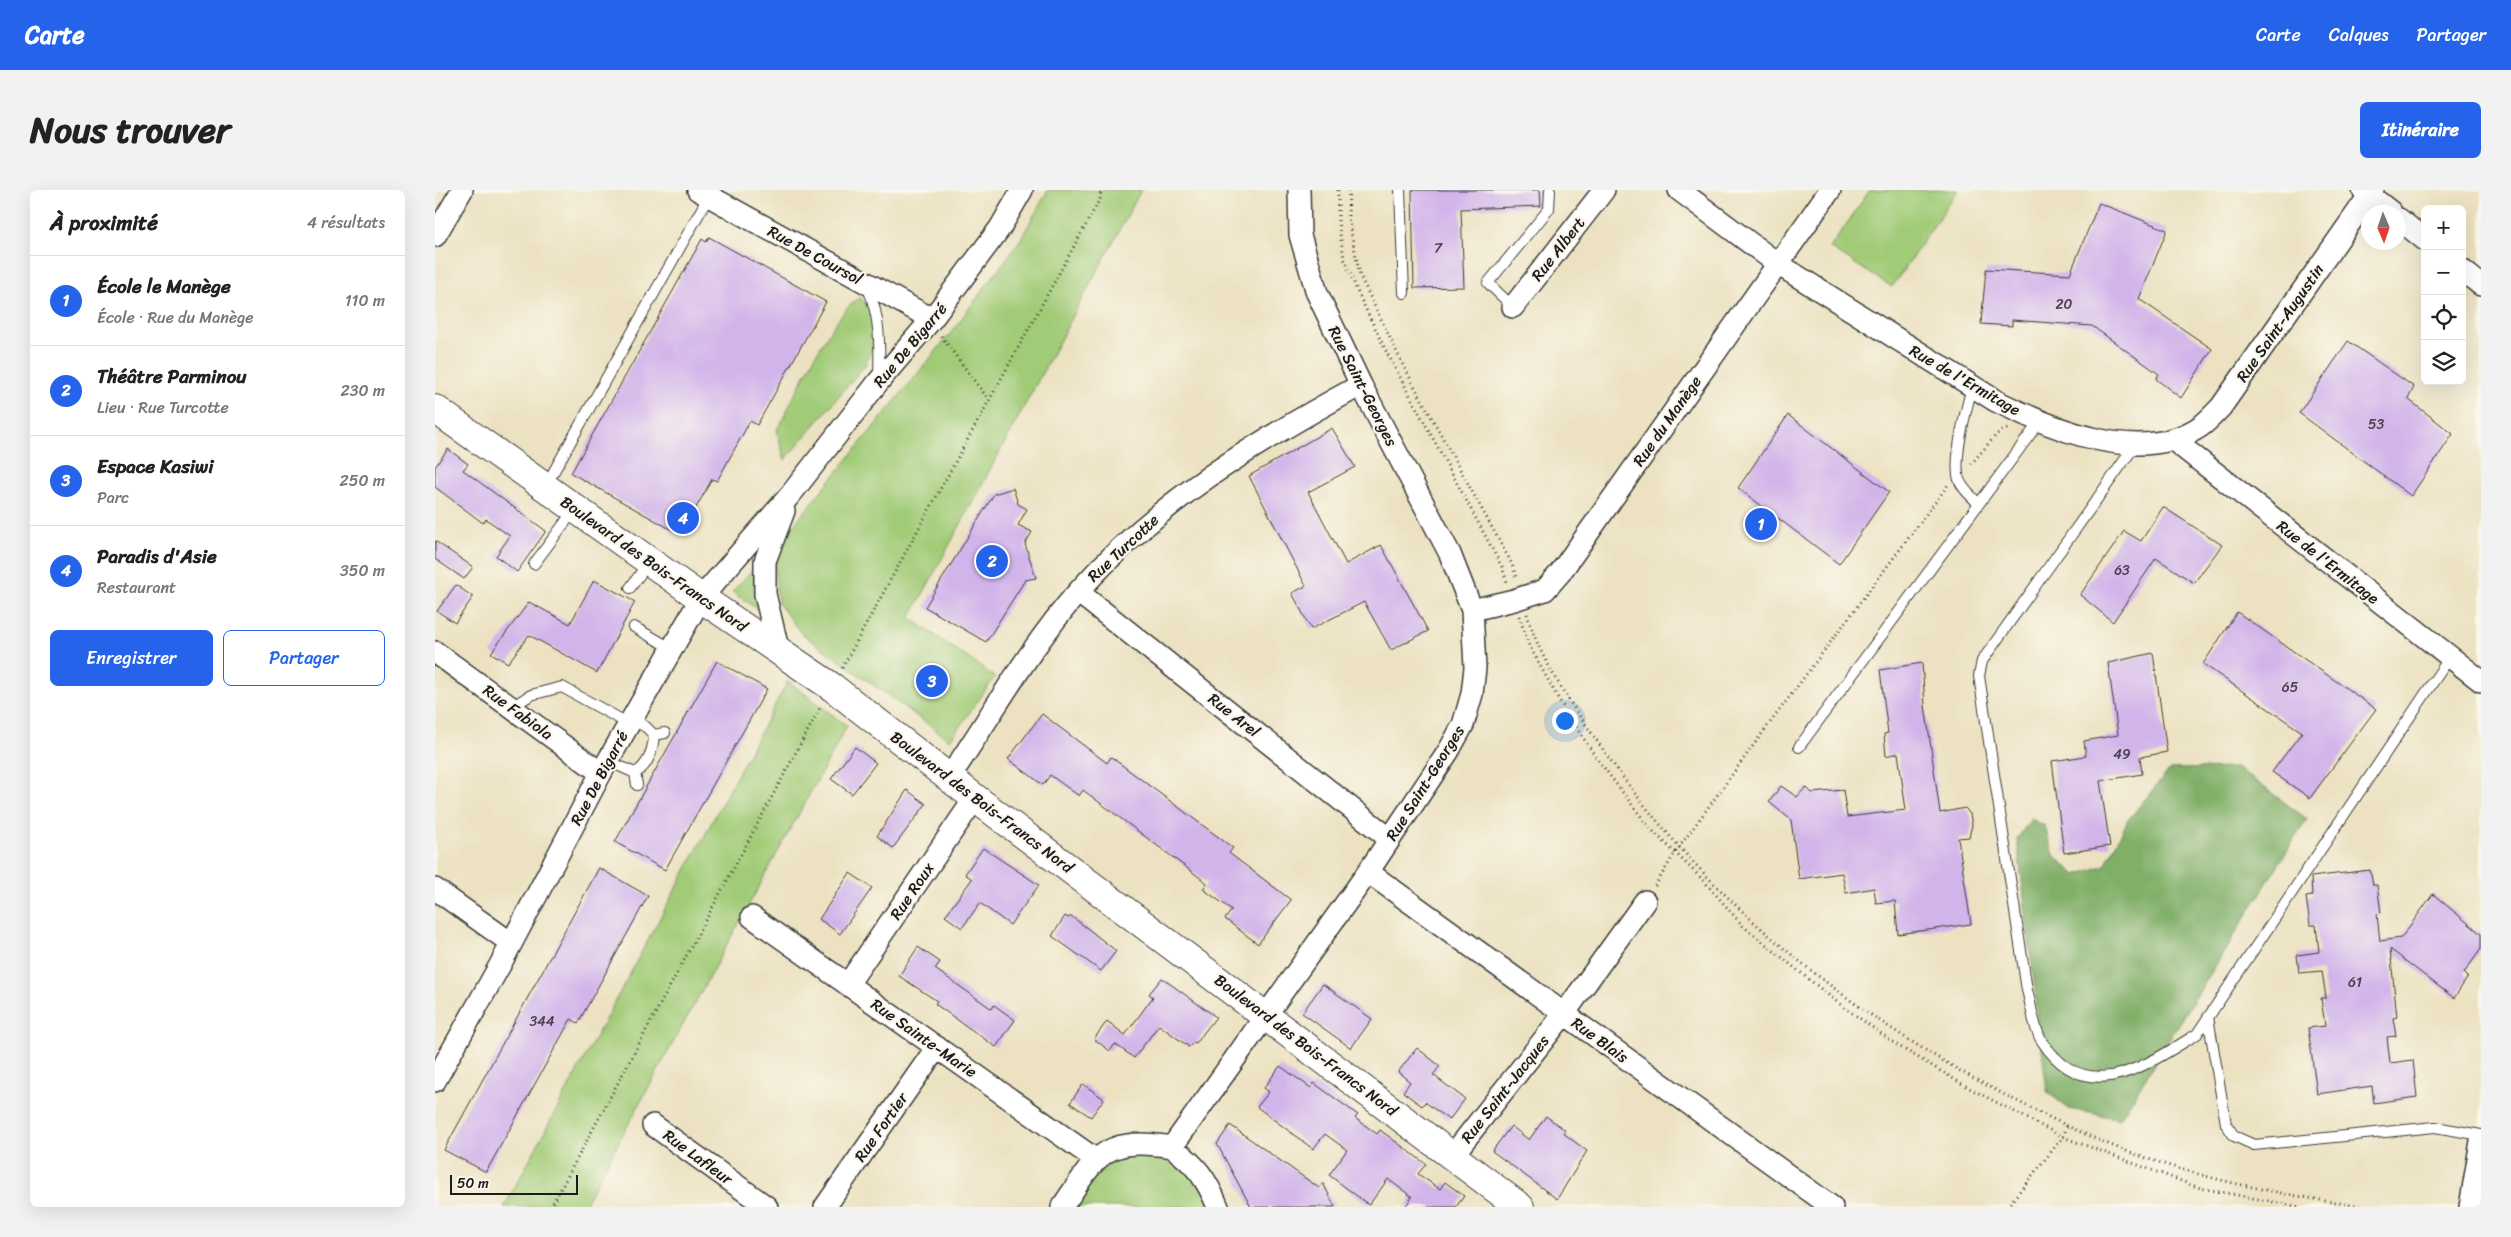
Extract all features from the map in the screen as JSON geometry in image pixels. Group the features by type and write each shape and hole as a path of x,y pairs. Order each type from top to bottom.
{"street":[{"path":"435,236 462,190"},
{"name":"Rue De Bigarré","path":"435,1081 605,767 701,598 791,494 879,381 931,321 1000,228 1022,190"},
{"name":"Rue Saint-Georges","path":"1172,1147 1368,872 1463,725 1475,668 1472,610 1450,554 1361,385 1317,293 1307,266 1300,236 1299,190"},
{"name":"Rue Albert","path":"1513,307 1604,190"},
{"name":"Rue de l'Ermitage","path":"1679,190 1778,264 1972,387 2019,412 2082,436 2136,443 2172,439 2481,681"},
{"name":"Rue du Manège","path":"1472,610 1518,599 1545,590 1560,573 1830,190"},
{"path":"2369,192 2383,205"},
{"name":"Rue Saint-Augustin","path":"2172,439 2201,426 2221,407 2369,192"},
{"name":"Rue De Coursol","path":"704,193 865,282 931,321"},
{"path":"2406,225 2421,237"},
{"path":"2466,273 2481,286"},
{"name":"Rue Turcotte","path":"949,778 1035,650 1078,592 1105,564 1174,501 1258,442 1361,385"},
{"name":"Boulevard des Bois-Francs Nord","path":"435,409 779,653 831,687 975,798 1267,1015 1520,1207"},
{"name":"Rue De Bigarré","path":"779,653 765,594 765,561 791,494"},
{"name":"Rue Arel","path":"1078,592 1390,839"},
{"name":"Rue Fabiola","path":"435,652 511,707 605,767"},
{"name":"Rue Roux","path":"848,984 975,798"},
{"name":"Rue Blais","path":"1368,872 1832,1207"},
{"path":"435,889 511,943"},
{"name":"Rue Saint-Jacques","path":"1451,1156 1564,1014 1645,901"},
{"name":"Rue Sainte-Marie","path":"752,917 1095,1159"},
{"name":"Rue Fortier","path":"825,1207 937,1047"},
{"name":"Rue Lafleur","path":"653,1125 767,1207"},
{"path":"2470,1207 2481,1141"},
{"path":"1062,1207 1095,1159 1119,1145 1147,1143 1172,1147 1191,1160 1206,1179 1218,1207"}],"lane":[{"path":"1400,190 1404,293"},
{"path":"1513,307 1488,283 1549,209 1550,190"},
{"path":"545,487 704,193"},
{"path":"865,282 876,307 880,339 879,381"},
{"path":"1972,387 1965,413 1958,476 1963,486 1978,503"},
{"path":"1799,747 2040,421"},
{"path":"2136,443 1982,661 1979,676 2027,990 2041,1040 2066,1068 2104,1078 2146,1066 2197,1034 2450,657"},
{"path":"534,564 575,509"},
{"path":"630,588 650,562"},
{"path":"634,627 671,648"},
{"path":"511,707 531,696 562,687 630,722 646,727 654,735 653,747 642,769 635,773 605,767"},
{"path":"654,735 665,733"},
{"path":"635,773 637,785"},
{"path":"2208,1017 2226,1124 2234,1136 2255,1145 2435,1127 2481,1135"}],"path":[{"path":"1338,190 1338,222 1344,258 1358,293 1386,351 1502,567 1518,599 1535,643 1574,707 1636,796 1748,918 1840,994 1899,1036 1971,1079 2067,1126 2156,1162 2203,1176 2363,1207"},
{"path":"1349,190 1348,218 1360,276 1405,369 1512,564 1529,645 1559,700 1629,803 1704,881 1743,926 1837,1002 1897,1045 1953,1079 2063,1137 2200,1188 2300,1207"},
{"path":"931,321 989,400"},
{"path":"1645,901 1675,853 1856,606 1947,486 1958,476"},
{"path":"2007,1207 2063,1137 2067,1126"}],"green space":[{"path":"1048,190 1141,190 910,618 995,677 950,740 801,633 778,603 775,573 776,560 784,539 796,522 950,334 1019,242"},
{"path":"1870,190 1958,190 1892,287 1830,248"},
{"path":"860,297 871,314 874,330 872,347 865,365 785,460 777,430 825,339 848,307"},
{"path":"755,567 754,587 757,609 732,592"},
{"path":"788,681 847,726 583,1207 504,1207"},
{"path":"2238,768 2307,819 2120,1119 2069,1109 2047,1092 2017,839 2031,819 2044,825 2054,855 2076,875 2105,865 2128,820 2170,769"},
{"path":"1172,1147 1218,1207 1062,1207 1095,1159"}],"building":[{"path":"1412,190 1540,190 1541,206 1461,209 1464,287 1414,288"},
{"path":"2099,203 2167,230 2139,299 2212,349 2181,398 2156,379 2159,374 2092,326 2012,320 2012,326 1981,324 1986,269 2070,274"},
{"path":"709,237 826,302 757,425 750,421 717,481 712,479 681,535 571,473 702,239 706,242"},
{"path":"2348,341 2414,387 2408,399 2453,434 2411,496 2299,413"},
{"path":"1788,415 1889,492 1839,564 1738,488"},
{"path":"1332,428 1355,467 1308,492 1346,564 1381,545 1428,631 1391,650 1364,602 1311,629 1292,593 1306,586 1249,476"},
{"path":"448,449 468,464 463,470 546,531 517,572 496,556 510,536 486,519 483,523 435,487 435,467"},
{"path":"1013,488 1018,504 1027,509 1018,525 1032,532 1025,544 1036,578 1025,580 986,642 925,607 994,494"},
{"path":"2163,507 2222,545 2194,583 2156,558 2113,622 2080,595 2124,531 2141,541"},
{"path":"435,541 473,567 464,579 435,559"},
{"path":"594,580 635,602 597,673 529,635 508,663 491,653 529,602 570,624"},
{"path":"456,585 473,597 455,623 437,611"},
{"path":"2237,612 2376,709 2310,798 2272,772 2302,732 2203,664"},
{"path":"2153,653 2167,752 2140,757 2142,774 2100,781 2110,846 2064,853 2052,761 2086,756 2084,741 2118,735 2108,663"},
{"path":"717,661 767,689 665,870 615,842"},
{"path":"1922,663 1925,705 1940,813 1965,808 1970,814 1972,825 1969,837 1958,838 1971,924 1898,934 1895,901 1876,903 1874,888 1846,893 1842,873 1799,879 1791,820 1769,802 1781,786 1797,797 1806,787 1812,793 1843,790 1847,817 1906,810 1898,753 1886,756 1884,734 1888,733 1880,670"},
{"path":"1042,714 1107,763 1111,757 1233,848 1229,853 1291,900 1258,944 1225,919 1232,910 1203,889 1207,883 1083,790 1079,796 1050,775 1043,785 1008,759"},
{"path":"855,747 876,763 852,794 831,779"},
{"path":"907,790 926,804 893,848 877,836"},
{"path":"983,848 1039,885 1010,925 980,903 962,928 945,916 972,879 965,874"},
{"path":"599,868 648,896 578,1023 571,1019 486,1172 444,1150"},
{"path":"2370,870 2373,885 2377,885 2381,913 2377,914 2380,941 2401,938 2433,894 2481,934 2481,949 2464,973 2468,977 2454,998 2390,949 2397,1017 2393,1018 2396,1036 2387,1037 2390,1063 2413,1060 2417,1097 2374,1103 2372,1086 2317,1094 2308,1028 2325,1026 2321,998 2326,998 2322,971 2299,973 2297,955 2319,952 2316,925 2310,925 2306,897 2312,896 2311,877"},
{"path":"850,873 872,888 840,934 819,919"},
{"path":"1065,916 1069,918 1071,916 1116,951 1101,971 1052,936"},
{"path":"918,947 940,962 935,969 992,1009 994,1005 1015,1020 996,1047 935,1004 937,1001 899,976"},
{"path":"1162,978 1216,1017 1196,1043 1194,1042 1189,1047 1159,1025 1134,1058 1115,1044 1110,1051 1094,1039 1107,1021 1125,1035 1153,997 1149,994"},
{"path":"1323,984 1372,1019 1351,1048 1302,1013"},
{"path":"1417,1048 1440,1066 1433,1075 1465,1099 1449,1120 1425,1102 1422,1106 1403,1092 1410,1082 1398,1072"},
{"path":"1280,1066 1311,1088 1314,1083 1358,1115 1355,1118 1377,1134 1380,1130 1426,1164 1418,1174 1440,1189 1445,1182 1464,1196 1456,1207 1405,1207 1412,1197 1388,1179 1369,1205 1329,1175 1347,1150 1325,1134 1313,1149 1257,1107 1269,1092 1264,1088"},
{"path":"1083,1084 1104,1099 1091,1117 1070,1103"},
{"path":"1546,1116 1565,1130 1563,1133 1587,1151 1557,1199 1492,1151 1511,1126 1529,1140"},
{"path":"1230,1125 1319,1188 1323,1183 1335,1207 1251,1207 1217,1144"}],"place":[{"name":"Paradis d'Asie","path":"683,518"},
{"name":"École le Manège","path":"1761,524"},
{"name":"Théâtre Parminou","path":"992,561"},
{"name":"Espace Kasiwi","path":"932,681"}]}
